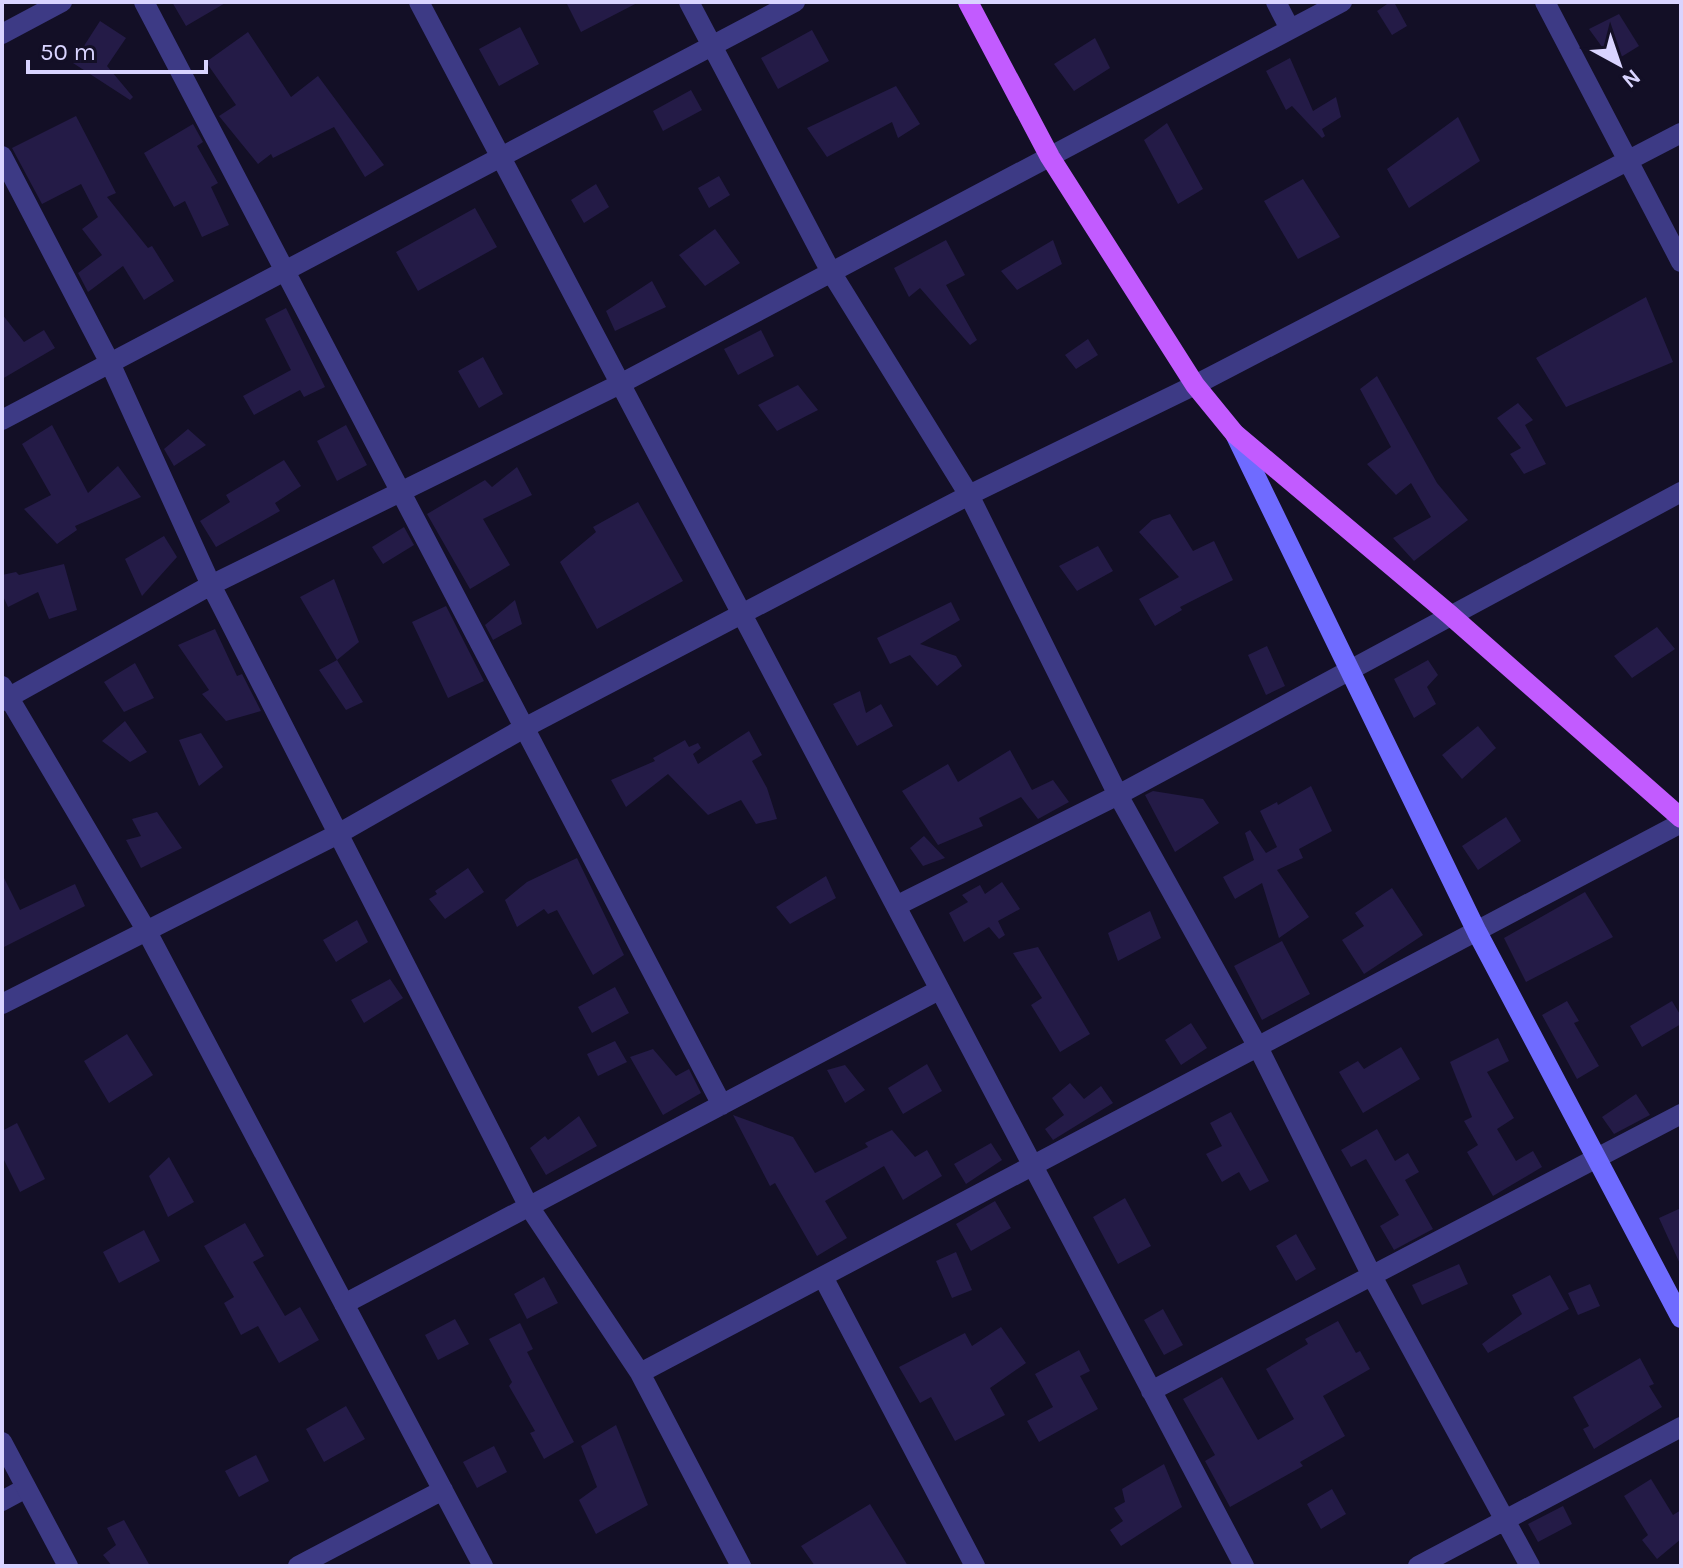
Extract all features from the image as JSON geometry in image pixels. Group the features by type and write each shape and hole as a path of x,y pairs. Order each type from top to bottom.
{"main road":[{"path":"968,2 1050,157 1195,385 1235,434 1449,614 1681,821"},
{"path":"1235,434 1477,932 1681,1318"}],"street":[{"path":"2,34 62,2"},
{"path":"144,2 722,1105"},
{"path":"419,2 1244,1566"},
{"path":"689,2 831,272 969,495 1118,795 1258,1047 1373,1278 1530,1566"},
{"path":"2,420 795,2"},
{"path":"1276,2 1290,29"},
{"path":"483,1566 145,928 4,695 211,585 620,384 1342,2"},
{"path":"1545,2 1681,262"},
{"path":"2,1004 145,928 338,834 524,728 969,495 1195,385 1629,163 1681,133"},
{"path":"2,156 110,363 211,585 528,1205 640,1373 741,1566"},
{"path":"896,906 1118,795 1449,614 1681,492"},
{"path":"640,1373 1477,932 1681,821"},
{"path":"344,1304 939,990"},
{"path":"1151,1391 1373,1278 1681,1114"},
{"path":"823,1277 975,1566"},
{"path":"1418,1566 1681,1427"},
{"path":"2,1442 68,1566"},
{"path":"2,1501 26,1488"},
{"path":"298,1566 443,1490"}],"building":[{"path":"172,2 227,2 186,26"},
{"path":"566,2 639,2 581,32"},
{"path":"1394,2 1407,26 1392,35 1377,11"},
{"path":"1619,14 1639,46 1613,62 1589,29"},
{"path":"100,21 126,38 107,66 133,97 130,100 73,63"},
{"path":"520,27 539,64 499,86 479,49"},
{"path":"812,30 829,61 778,89 761,58"},
{"path":"248,32 291,97 318,76 384,165 365,177 334,127 273,158 271,154 258,164 219,116 236,105 206,62"},
{"path":"1095,38 1110,68 1074,91 1054,64"},
{"path":"1290,58 1313,111 1336,97 1341,117 1322,129 1325,136 1322,138 1292,106 1286,110 1266,71"},
{"path":"896,86 920,124 898,138 892,122 827,157 807,128"},
{"path":"691,90 702,110 663,131 653,111"},
{"path":"76,116 116,193 107,197 148,248 152,246 174,281 144,300 123,266 88,292 78,273 102,255 82,229 98,217 81,184 42,204 12,148"},
{"path":"1458,117 1480,161 1409,208 1387,169"},
{"path":"1167,123 1203,189 1178,204 1144,140"},
{"path":"193,124 203,142 197,146 218,183 211,187 229,225 202,237 185,201 174,207 144,153"},
{"path":"719,176 730,195 709,208 698,188"},
{"path":"1303,179 1340,237 1298,259 1264,201"},
{"path":"596,184 609,207 584,223 571,200"},
{"path":"475,208 497,247 418,291 396,252"},
{"path":"715,229 740,263 705,286 679,255"},
{"path":"946,240 965,275 946,285 977,340 970,345 920,288 909,297 894,268"},
{"path":"1053,240 1062,264 1017,290 1001,271"},
{"path":"652,281 666,307 615,331 606,311"},
{"path":"1646,297 1673,362 1566,407 1536,358"},
{"path":"286,308 325,387 304,397 300,390 254,415 243,396 291,370 265,319"},
{"path":"2,314 24,342 44,330 55,348 2,379"},
{"path":"761,330 774,356 738,375 724,349"},
{"path":"1088,339 1098,355 1076,369 1065,355"},
{"path":"483,357 503,394 479,408 458,371"},
{"path":"1377,376 1437,483 1468,520 1414,561 1393,538 1431,517 1411,483 1396,495 1367,464 1391,447 1360,389"},
{"path":"798,385 818,410 777,431 758,405"},
{"path":"1518,403 1533,420 1525,425 1546,464 1524,474 1510,454 1521,448 1497,418"},
{"path":"52,425 88,493 118,466 141,497 75,526 77,530 57,544 24,509 51,495 22,444"},
{"path":"346,425 367,465 337,481 317,441"},
{"path":"188,429 206,445 174,466 164,449"},
{"path":"284,460 301,486 275,503 280,511 216,547 200,521 230,502 226,495"},
{"path":"517,467 532,495 483,519 510,565 470,589 427,514 485,480 492,487"},
{"path":"638,502 683,581 597,629 560,562 596,532 593,527"},
{"path":"1170,514 1193,551 1214,541 1233,580 1180,607 1182,610 1155,626 1139,599 1179,577 1139,532 1152,520"},
{"path":"404,527 414,545 383,564 372,547"},
{"path":"164,536 177,557 142,596 125,559"},
{"path":"1098,546 1113,571 1077,591 1059,566"},
{"path":"64,564 77,610 49,619 38,592 8,607 2,594 2,575 16,572 19,575"},
{"path":"334,579 359,642 337,660 300,597"},
{"path":"515,600 522,624 493,640 485,625"},
{"path":"951,602 960,620 920,644 956,656 962,666 937,686 910,655 890,664 877,638"},
{"path":"446,606 484,681 448,698 412,622"},
{"path":"1657,627 1675,649 1632,678 1614,656"},
{"path":"215,629 237,676 242,674 261,711 226,721 202,694 209,690 178,645"},
{"path":"1267,646 1285,686 1266,695 1248,655"},
{"path":"337,660 363,702 346,710 319,670"},
{"path":"1428,660 1438,675 1427,687 1436,704 1414,718 1394,679"},
{"path":"135,663 154,698 124,712 104,682"},
{"path":"860,691 866,713 881,704 893,726 857,746 833,704"},
{"path":"125,721 147,752 130,762 102,741"},
{"path":"1478,726 1496,748 1462,779 1442,755"},
{"path":"749,731 762,755 752,761 767,788 777,819 756,824 741,800 708,815 668,774 626,807 611,780 655,761 653,758 685,740 689,747 698,743 701,748 693,754 698,764"},
{"path":"201,733 223,767 199,786 179,740"},
{"path":"1010,750 1032,790 1053,780 1069,802 1038,819 1021,797 979,818 983,826 938,845 902,791 948,764 958,782"},
{"path":"1311,786 1332,831 1299,849 1303,858 1277,870 1309,917 1279,938 1262,883 1235,899 1223,877 1254,860 1245,833 1250,830 1266,853 1277,847 1260,811 1277,802 1278,805"},
{"path":"1153,791 1203,799 1219,823 1175,852 1145,795"},
{"path":"157,812 182,848 141,868 126,840 141,836 132,819"},
{"path":"1506,817 1521,841 1478,870 1462,846"},
{"path":"924,836 945,858 923,866 910,848"},
{"path":"577,858 624,955 593,975 557,910 548,914 544,909 517,927 505,900 527,882"},
{"path":"468,868 484,892 445,919 429,899 437,894 435,891"},
{"path":"2,874 20,910 75,884 85,906 2,948"},
{"path":"826,876 836,898 790,924 776,907"},
{"path":"1002,882 1020,909 998,921 1005,935 999,939 989,927 964,942 949,913 968,902 962,895 980,885 985,894"},
{"path":"1392,888 1423,935 1364,974 1342,940 1364,926 1355,913"},
{"path":"1585,892 1613,937 1526,982 1504,938"},
{"path":"1150,911 1161,938 1118,961 1108,933"},
{"path":"357,920 368,942 336,962 323,940"},
{"path":"1282,941 1310,994 1262,1020 1234,966"},
{"path":"1038,947 1090,1034 1060,1052 1031,1005 1042,998 1013,953"},
{"path":"390,979 403,998 364,1023 351,1000"},
{"path":"615,987 629,1013 592,1033 578,1007"},
{"path":"1567,1001 1579,1021 1574,1023 1599,1066 1577,1079 1542,1015"},
{"path":"1672,1001 1681,1016 1681,1024 1642,1047 1630,1026"},
{"path":"1191,1023 1207,1048 1181,1065 1165,1040"},
{"path":"127,1034 153,1075 109,1103 84,1061"},
{"path":"1498,1038 1509,1061 1487,1072 1514,1118 1497,1129 1516,1161 1533,1151 1542,1167 1493,1196 1467,1152 1478,1145 1464,1121 1472,1117 1450,1062"},
{"path":"615,1041 627,1062 598,1076 587,1054"},
{"path":"1401,1047 1420,1079 1363,1113 1339,1072 1358,1061 1364,1069"},
{"path":"653,1049 676,1076 689,1069 701,1093 663,1115 630,1057"},
{"path":"927,1064 942,1091 903,1114 888,1088"},
{"path":"845,1065 865,1090 845,1103 827,1070"},
{"path":"1070,1083 1084,1099 1101,1086 1113,1103 1053,1140 1045,1129 1064,1115 1052,1098"},
{"path":"1636,1094 1650,1115 1614,1134 1602,1117"},
{"path":"1231,1112 1269,1181 1250,1191 1239,1172 1222,1182 1206,1154 1222,1146 1210,1123"},
{"path":"733,1115 793,1137 815,1173 868,1147 865,1143 892,1130 915,1157 927,1150 942,1176 903,1200 884,1166 825,1201 847,1238 817,1256 775,1183 770,1186"},
{"path":"579,1116 597,1146 546,1175 530,1148 545,1136 548,1140"},
{"path":"17,1123 45,1179 20,1192 2,1156 2,1131"},
{"path":"1377,1129 1395,1161 1408,1153 1419,1172 1405,1180 1433,1229 1394,1250 1380,1226 1399,1215 1366,1159 1351,1167 1341,1150"},
{"path":"991,1143 1002,1160 966,1184 954,1164"},
{"path":"169,1157 194,1202 168,1217 149,1176"},
{"path":"1125,1198 1151,1246 1118,1264 1093,1217"},
{"path":"995,1201 1011,1228 971,1251 956,1224"},
{"path":"1681,1208 1681,1266 1659,1218"},
{"path":"245,1223 264,1256 253,1262 285,1316 300,1307 319,1340 279,1363 258,1326 241,1335 224,1303 234,1297 204,1246"},
{"path":"144,1230 160,1261 119,1283 103,1252"},
{"path":"1296,1234 1316,1269 1296,1281 1276,1246"},
{"path":"956,1252 972,1290 952,1298 936,1261"},
{"path":"1459,1264 1468,1284 1422,1305 1412,1285"},
{"path":"1550,1275 1569,1309 1488,1353 1482,1344 1522,1314 1512,1295"},
{"path":"544,1277 558,1303 527,1319 514,1294"},
{"path":"1590,1284 1600,1306 1578,1315 1568,1293"},
{"path":"1163,1309 1183,1345 1164,1355 1144,1320"},
{"path":"455,1319 469,1344 438,1360 425,1335"},
{"path":"1338,1321 1356,1353 1360,1351 1370,1369 1323,1396 1345,1436 1300,1462 1303,1466 1230,1507 1205,1461 1215,1455 1183,1399 1222,1377 1258,1440 1294,1419 1266,1369 1308,1344 1305,1339"},
{"path":"520,1323 533,1349 527,1352 574,1442 544,1459 530,1433 535,1431 509,1386 512,1382 489,1339"},
{"path":"1001,1327 1026,1363 990,1388 1005,1415 955,1441 931,1397 920,1403 899,1367 965,1333 972,1346"},
{"path":"1079,1350 1090,1371 1080,1376 1098,1409 1039,1442 1027,1421 1053,1407 1035,1374"},
{"path":"1640,1358 1654,1384 1649,1386 1662,1407 1594,1449 1583,1429 1589,1426 1573,1397"},
{"path":"346,1406 365,1439 324,1462 306,1429"},
{"path":"616,1425 648,1505 596,1534 579,1500 597,1487 581,1446"},
{"path":"494,1446 507,1472 477,1488 463,1462"},
{"path":"256,1455 269,1481 239,1497 225,1471"},
{"path":"1164,1464 1182,1507 1121,1546 1110,1530 1123,1521 1114,1508 1125,1502 1122,1489"},
{"path":"1651,1479 1673,1515 1681,1510 1681,1539 1657,1559 1642,1540 1648,1535 1624,1496"},
{"path":"1332,1489 1346,1514 1321,1529 1307,1504"},
{"path":"870,1504 908,1566 815,1566 801,1546"},
{"path":"1563,1506 1572,1524 1538,1542 1528,1524"},
{"path":"124,1520 150,1566 112,1566 103,1555 116,1545 107,1528"}]}
